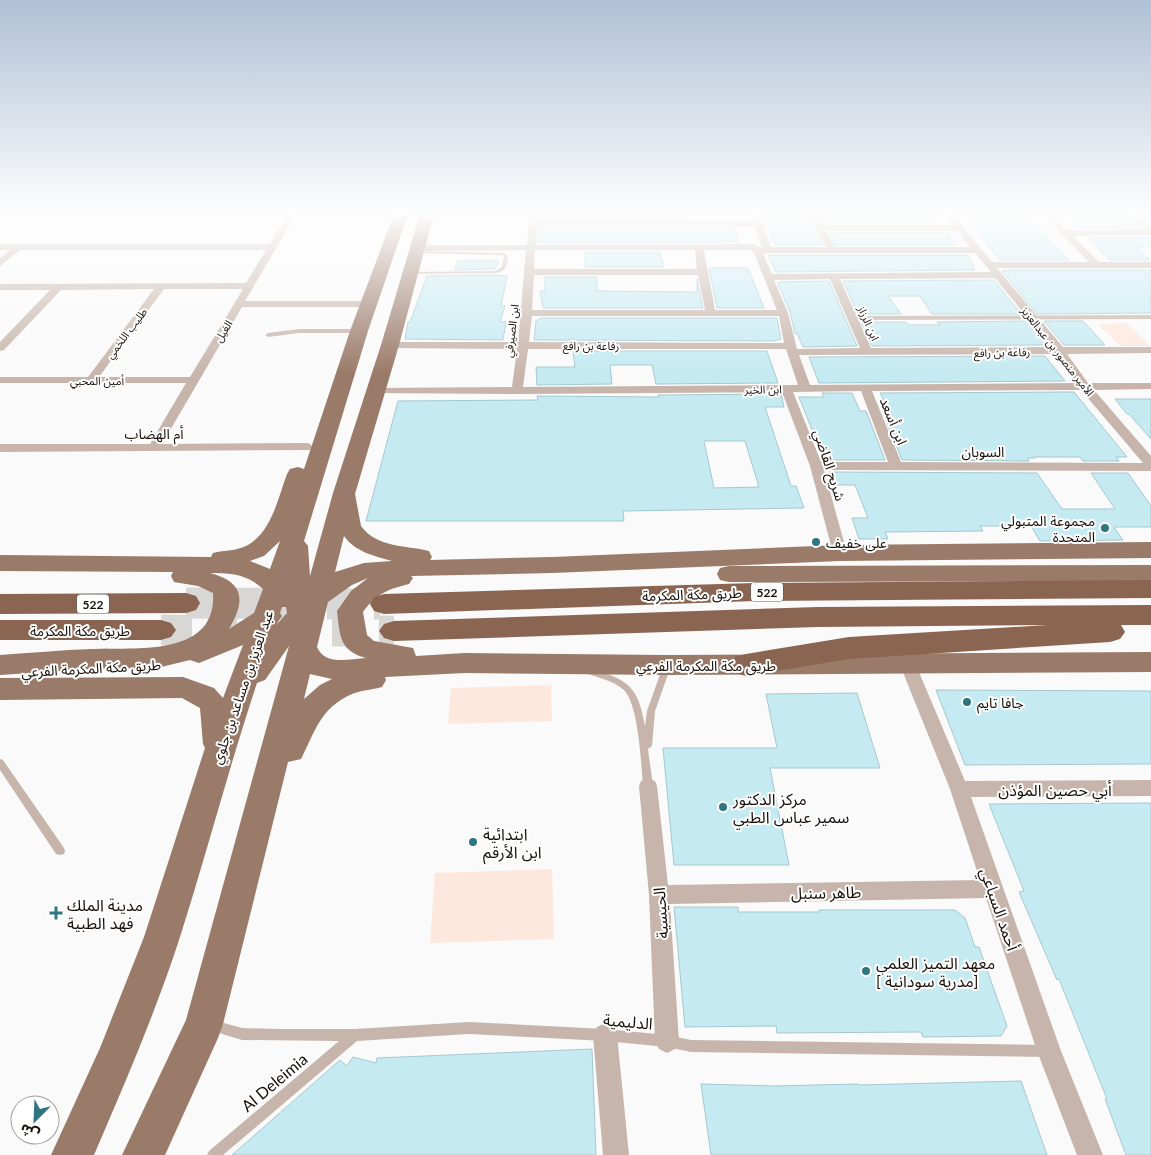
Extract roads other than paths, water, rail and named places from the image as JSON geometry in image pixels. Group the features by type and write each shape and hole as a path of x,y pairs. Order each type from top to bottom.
{"highway":[{"name":"طريق مكة المكرمة","path":"384,604 755,592 1151,589"},
{"name":"طريق مكة المكرمة","path":"0,604 186,603"},
{"name":"طريق مكة المكرمة","path":"394,631 818,617 1151,615"},
{"name":"طريق مكة المكرمة","path":"0,630 161,630"},
{"path":"746,665 849,648 1151,630"}],"main road":[{"path":"256,831 265,743 286,658 298,524 342,390 359,330 382,268"},
{"path":"291,612 328,552 412,268"},
{"path":"42,564 222,559 258,550 269,542 276,531 323,408 342,390"},
{"path":"344,493 350,526 359,537 383,550 425,558 552,565"},
{"name":"طريق مكة المكرمة الفرعي","path":"0,673 158,666 202,652 291,612 338,582 359,572 378,569 552,565 840,553 1151,550"},
{"path":"602,562 719,574"},
{"name":"طريق مكة المكرمة الفرعي","path":"0,563 230,565 249,567 291,612 311,661 317,666 337,670 465,662 565,665 908,665 1151,662"},
{"path":"0,664 173,655 196,648 214,632 224,616 226,599 224,589 201,577 42,564"},
{"path":"465,662 367,649 354,639 350,611 363,592 382,580 409,576 1151,573"},
{"name":"طريق مكة المكرمة الفرعي","path":"238,696 291,612"},
{"path":"143,1155 204,1024 256,831 300,724 308,712 337,688 355,682 426,674 465,662"},
{"path":"0,689 183,687 202,692 215,705 219,752"},
{"name":"عبد العزيز بن مساعد بن جلوي","path":"72,1155 116,1058 162,937 238,696"}],"street":[{"name":"الغيل","path":"154,448 260,268"},
{"name":"ابن الصيرفي","path":"517,391 526,313 528,268"},
{"path":"701,268 711,313"},
{"path":"765,268 783,313 805,388"},
{"name":"الأمير منصور بن عبدالعزيز","path":"992,268 1060,351 1084,386 1151,465"},
{"path":"528,272 702,272"},
{"path":"768,277 998,275"},
{"name":"ابن الرزاز","path":"834,277 868,353"},
{"path":"0,287 249,286"},
{"path":"0,348 58,287"},
{"name":"طليب اللخمي","path":"91,380 161,287"},
{"path":"239,304 370,304"},
{"path":"526,313 783,313"},
{"name":"رفاعة بن رافع","path":"390,344 792,349 868,353 1151,350"},
{"name":"أمين المحبي","path":"0,380 194,380"},
{"name":"ابن الخير","path":"376,391 1151,386"},
{"name":"شريح القاضي","path":"786,388 816,466 840,553"},
{"name":"ابن أسعد","path":"865,388 896,465"},
{"name":"أم الهضاب","path":"0,448 308,447"},
{"name":"السوبان","path":"816,466 1151,465"},
{"name":"أحمد السباعي","path":"908,665 959,790 1049,1051 1090,1155"},
{"name":"الحيسية","path":"648,786 659,895 667,1041"},
{"name":"أبي حصين المؤذن","path":"959,790 1151,788"},
{"name":"طاهر سنبل","path":"659,895 993,889"},
{"path":"605,1036 616,1155"}],"lane":[{"path":"410,273 497,272 502,271 504,268"},
{"path":"853,318 1151,317"},
{"path":"268,335 299,331 359,330"},
{"path":"565,665 614,679 629,691 639,719 648,786"},
{"path":"648,786 647,738 651,711 667,665"},
{"path":"0,763 60,851"},
{"name":"الدليمية","path":"204,1024 242,1034 356,1035 469,1028 667,1041 691,1046 1049,1051"},
{"name":"Al Deleimia","path":"213,1155 356,1035"}],"tunnel":[{"path":"186,603 380,604"},
{"path":"161,630 237,631"},
{"path":"285,631 394,631"}],"place":[{"name":"مجموعة المتبولي المتحدة","path":"1105,528"},
{"name":"على خفيف","path":"816,542"},
{"name":"جافا تايم","path":"967,702"},
{"name":"مركز الدكتور سمير عباس الطبي","path":"723,807"},
{"name":"ابتدائية ابن الأرقم","path":"473,842"},
{"name":"مدينة الملك فهد الطبية","path":"56,913"},
{"name":"معهد التميز العلمي [ مدرية سودانية]","path":"866,971"}]}
